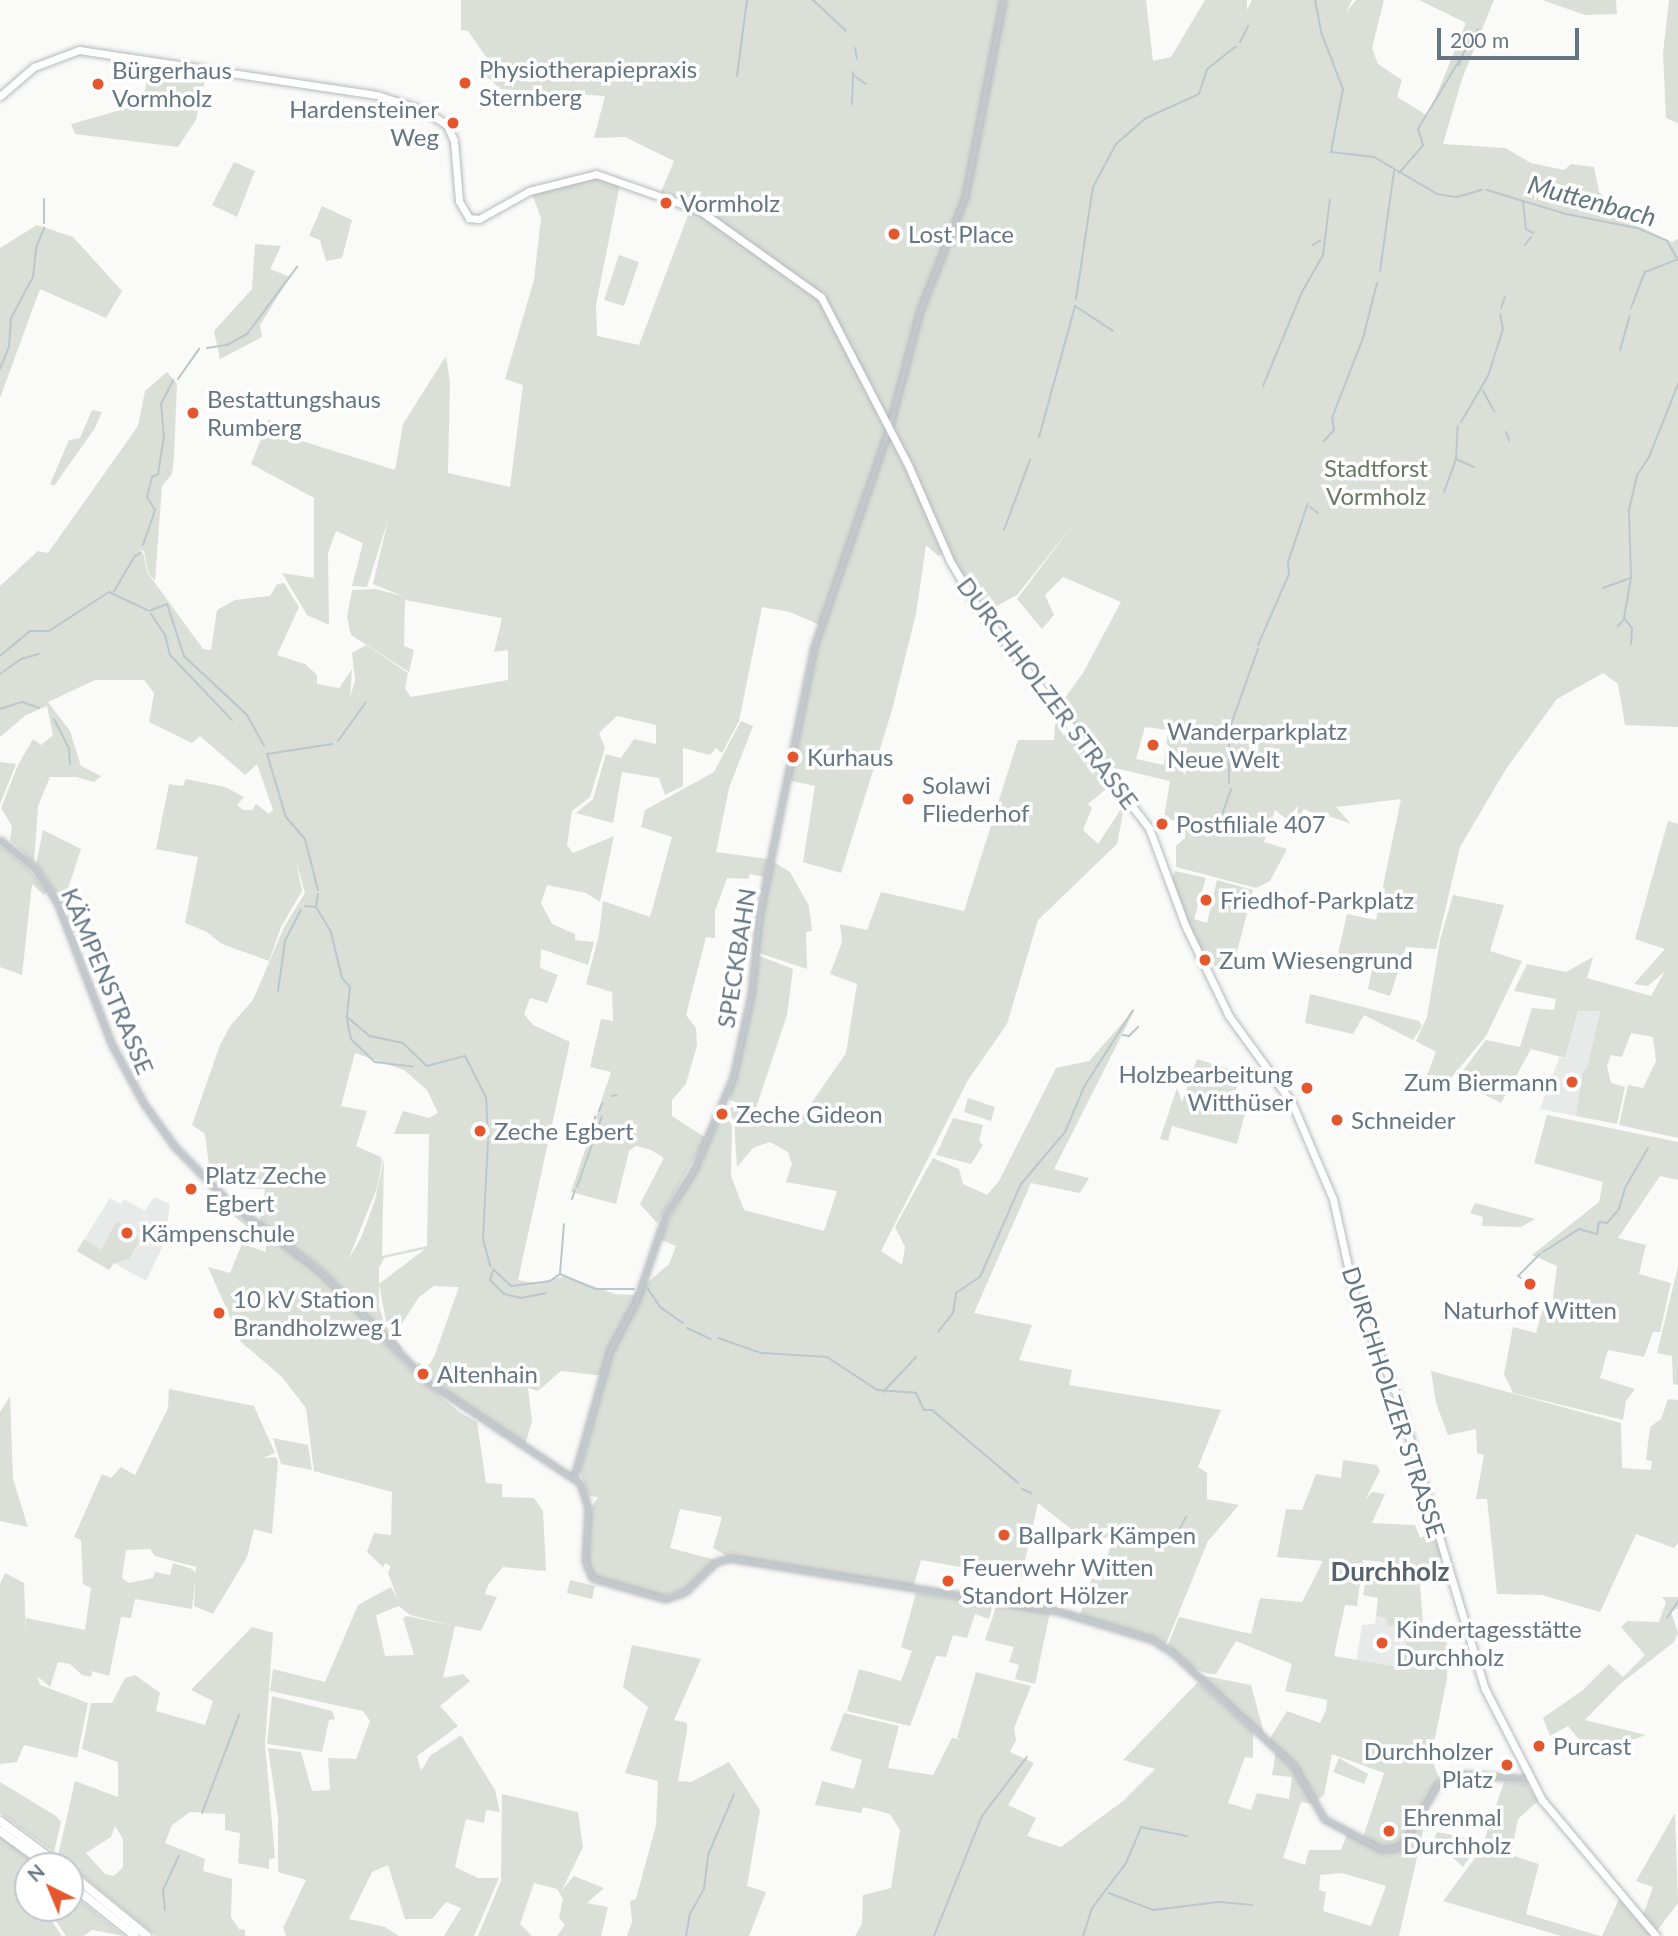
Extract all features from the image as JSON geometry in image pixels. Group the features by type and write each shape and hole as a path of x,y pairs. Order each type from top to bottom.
{"highway":[{"path":"0,1821 42,1852"},
{"path":"0,1831 29,1852"},
{"path":"84,1884 147,1936"},
{"path":"84,1895 135,1936"}],"main road":[{"name":"DURCHHOLZER STRASSE","path":"0,96 43,62 79,50 336,88 401,102 447,125 454,141 459,201 465,215 474,220 519,195 591,174 692,207 821,296 889,428 944,551 975,603 1149,828 1185,925 1229,1016 1293,1106 1333,1199 1355,1298 1398,1400 1422,1491 1468,1622 1479,1672 1528,1779 1562,1828 1656,1936"}],"street":[{"name":"SPECKBAHN","path":"574,1476 603,1371 637,1299 654,1242 726,1102 751,994 759,916 814,646 889,428 920,310 957,220 972,171 1003,0"},
{"name":"KÄMPENSTRASSE","path":"0,840 32,866 49,887 122,1065 157,1123 191,1166 228,1201 321,1272 400,1355 448,1398 574,1476"},
{"path":"574,1476 587,1499 585,1561 589,1576 619,1589 670,1598 729,1558 852,1581 1058,1611 1158,1642 1294,1766 1324,1819 1381,1849 1396,1848 1404,1842 1437,1785 1452,1773 1528,1779"}],"shaded area":[{"path":"1578,1011 1600,1011 1587,1068 1582,1073 1576,1116 1540,1109 1559,1058 1565,1058"},
{"name":"Kämpenschule","path":"154,1197 170,1204 165,1242 146,1281 114,1263 109,1270 77,1251 110,1198 121,1204 124,1199 145,1211"},
{"name":"Kindertagesstätte Durchholz","path":"1376,1616 1414,1622 1397,1667 1356,1662 1362,1625 1375,1624"}],"green space":[{"name":"Stadtforst Vormholz","path":"461,0 1146,0 1153,61 1171,57 1205,0 1247,0 1247,10 1252,0 1352,0 1346,13 1356,0 1384,0 1372,48 1378,64 1402,80 1397,97 1428,116 1466,23 1419,0 1494,0 1462,79 1443,144 1505,148 1531,163 1564,170 1571,164 1594,167 1599,192 1630,222 1672,242 1678,239 1678,727 1625,725 1618,684 1603,673 1557,699 1506,769 1460,847 1436,949 1406,947 1390,996 1368,989 1373,965 1337,958 1347,914 1376,920 1401,799 1336,807 1351,824 1326,815 1324,819 1304,809 1294,825 1275,810 1264,842 1287,849 1270,881 1256,888 1176,867 1176,846 1185,838 1186,825 1164,817 1170,781 1102,765 1092,758 1111,785 1088,804 1092,808 1083,830 1098,844 1125,803 1117,844 1038,920 1007,1024 968,1080 881,1251 902,1265 905,1247 895,1227 933,1158 959,1169 963,1184 987,1195 999,1181 1056,1068 1089,1061 1135,1009 1054,1169 1089,1178 1080,1193 1031,1183 974,1313 1032,1325 1019,1360 1072,1370 1069,1385 1221,1410 1198,1467 1207,1473 1207,1499 1239,1505 1208,1541 1166,1644 1080,1615 1092,1578 1100,1581 1113,1537 1084,1539 1038,1503 1021,1578 921,1560 913,1588 727,1556 713,1548 722,1517 680,1509 670,1548 716,1560 686,1589 660,1597 594,1576 586,1561 591,1509 598,1497 589,1496 580,1472 605,1376 561,1371 538,1391 528,1388 532,1421 525,1445 457,1400 417,1366 419,1362 426,1369 434,1357 459,1287 434,1286 419,1297 395,1334 386,1321 379,1284 379,1307 385,1325 403,1348 399,1350 324,1270 260,1222 265,1189 241,1188 216,1175 209,1166 205,1134 192,1125 220,1045 230,1026 253,1000 284,927 305,893 296,861 302,891 281,927 269,961 222,944 207,932 185,923 198,857 156,849 169,784 183,786 186,779 225,787 244,797 237,805 243,810 252,810 256,804 269,814 273,810 257,764 245,775 200,736 192,743 149,722 154,693 144,680 95,680 48,702 70,731 81,766 101,776 94,782 76,777 50,777 38,806 34,863 10,840 12,826 1,808 18,765 33,739 41,745 53,735 47,706 26,715 0,737 0,586 38,551 48,553 138,426 145,391 167,372 177,384 174,456 172,474 162,486 155,581 148,572 144,551 136,549 143,552 147,572 203,649 211,650 217,610 235,600 270,596 277,584 284,583 299,607 277,655 305,664 317,675 317,684 339,688 352,669 350,698 355,680 352,653 366,645 408,673 405,689 411,697 508,680 508,650 494,652 502,618 405,600 404,646 414,650 409,672 351,635 347,617 352,590 376,589 405,597 373,584 388,520 367,587 352,586 363,543 336,531 328,553 329,625 307,615 282,573 314,578 314,498 251,464 269,419 292,438 395,470 403,424 446,356 450,382 448,473 510,487 523,385 505,379 534,280 541,218 532,194 586,177 620,184 596,305 597,336 639,345 693,202 661,192 674,161 625,137 594,138 605,96 500,89 480,70 489,61 468,31 461,30","holes":["1072,526 1017,599 1042,629 1054,615 1045,595 1063,577 1121,602 1083,673 1056,710 1054,740 1018,740 964,911 881,892 867,930 840,924 842,942 830,974 857,984 846,1053 797,1124 735,1106 726,1110 734,1120 737,1167 753,1148 770,1142 788,1152 792,1164 786,1182 837,1191 824,1231 744,1210 731,1176 732,1125 723,1114 659,1239 676,1246 669,1264 633,1295 615,1294 565,1276 535,1283 518,1280 570,1042 533,1025 524,1014 530,998 547,1003 558,975 540,968 541,949 588,965 594,942 575,940 575,934 552,924 541,903 547,885 586,893 600,902 614,836 573,853 567,845 572,811 590,797 605,748 599,733 617,716 656,725 656,744 634,739 621,758 606,754 593,799 576,813 613,823 622,772 659,778 665,795 683,786 683,748 710,755 716,748 722,753 739,721 762,607 790,612 822,626 788,780 815,786 803,862 841,873 892,710 916,614 926,545 938,556 947,553 986,612 1017,595","1145,727 1168,730 1164,765 1136,759","355,1053 404,1070 427,1090 438,1113 429,1118 403,1111 394,1134 429,1134 427,1246 382,1256 384,1158 375,1200 361,1238 348,1260 377,1188 382,1162 381,1157 356,1146 367,1111 341,1106","425,1249 379,1284 379,1268 384,1258"]},
{"path":"1542,0 1616,0 1617,14 1585,15"},
{"path":"1669,0 1678,0 1678,123 1666,118 1663,53"},
{"path":"150,67 206,76 196,120 178,147 75,134 71,124 142,104"},
{"path":"234,162 255,171 237,217 212,205"},
{"path":"322,206 352,220 342,258 326,261 320,240 309,236"},
{"path":"37,225 73,237 122,291 106,318 40,289 0,398 0,248"},
{"path":"255,244 281,246 270,269 290,277 260,325 262,337 220,359 214,331 252,289"},
{"path":"619,255 639,262 624,306 604,300"},
{"path":"92,410 102,412 95,428 54,486 50,484 69,440 80,438"},
{"path":"741,721 753,726 729,788 716,852 768,859 764,877 750,874 748,879 727,878 715,911 715,938 706,937 686,1015 696,1028 697,1045 686,1084 672,1100 672,1116 706,1138 657,1223 640,1204 664,1158 651,1150 636,1146 629,1151 616,1204 571,1192 611,1072 590,1067 601,1019 613,1021 612,992 586,984 599,935 603,901 650,917 672,837 641,827 645,810 714,772"},
{"path":"0,762 16,764 0,804"},
{"path":"1668,821 1678,824 1678,1138 1619,1125 1628,1085 1643,1088 1656,1061 1653,1037 1631,1033 1622,1057 1611,1055 1607,1066 1611,1083 1625,1087 1617,1124 1576,1116 1582,1073 1587,1068 1600,1011 1578,1011 1565,1058 1531,1049 1501,1103 1456,1080 1486,1040 1520,1047 1532,1008 1554,1010 1556,999 1514,991 1527,964 1566,972 1593,957 1587,978 1651,996 1665,971 1648,986 1634,984 1665,949 1635,939"},
{"path":"43,830 81,849 63,904 36,864"},
{"path":"0,846 29,869 46,891 44,895 32,884 22,975 0,967"},
{"path":"772,861 790,872 809,906 812,931 806,932 807,969 756,952"},
{"path":"1175,871 1206,878 1194,919 1207,923 1217,880 1253,890 1232,971 1205,963 1171,881"},
{"path":"1453,895 1504,905 1490,951 1522,961 1486,1036 1450,1079 1426,1078 1436,1052 1416,1041 1427,1017 1440,940"},
{"path":"757,955 793,969 787,1015 756,1108 729,1100"},
{"path":"1310,994 1419,1021 1422,1026 1413,1040 1364,1015 1353,1034 1305,1023"},
{"path":"1197,1059 1245,1074 1235,1091 1248,1102 1237,1144 1172,1126 1168,1141 1160,1139 1177,1088 1182,1102"},
{"path":"968,1098 995,1107 991,1121 964,1112"},
{"path":"1547,1115 1678,1142 1678,1180 1660,1176 1618,1238 1646,1245 1639,1274 1671,1283 1660,1332 1653,1332 1644,1357 1608,1350 1600,1378 1635,1389 1626,1401 1623,1420 1513,1393 1504,1374 1513,1327 1536,1333 1544,1305 1552,1306 1557,1266 1532,1255 1599,1202 1603,1182 1534,1163"},
{"path":"953,1118 983,1125 979,1141 983,1145 971,1164 936,1155"},
{"path":"228,1203 323,1275 409,1369 459,1412 477,1422 486,1483 502,1484 502,1497 534,1498 543,1511 546,1571 503,1567 488,1585 485,1594 497,1597 481,1631 455,1626 443,1678 463,1674 470,1681 440,1706 458,1726 417,1756 421,1771 430,1756 461,1735 495,1790 500,1812 486,1810 484,1823 466,1819 455,1867 478,1878 499,1878 474,1936 444,1936 461,1908 446,1902 432,1919 405,1919 388,1865 372,1872 349,1919 385,1927 399,1936 286,1936 283,1928 306,1880 278,1872 278,1816 268,1748 301,1752 312,1791 330,1790 328,1758 356,1759 370,1721 363,1711 270,1691 273,1669 325,1682 358,1605 391,1587 398,1600 388,1573 391,1566 385,1563 383,1567 367,1552 374,1533 391,1535 392,1492 314,1471 306,1408 282,1377 241,1342 208,1267 230,1273 242,1244 266,1252 266,1242 220,1205","holes":["399,1606 410,1615 454,1626 407,1616 403,1618 414,1655 385,1656 376,1615"]},
{"path":"1475,1203 1535,1219 1521,1227 1482,1226 1483,1217 1470,1213"},
{"path":"117,1221 140,1240 129,1259 114,1263 109,1270 77,1251 84,1239 101,1250"},
{"path":"1678,1266 1678,1385 1673,1384 1672,1356 1657,1353"},
{"path":"1431,1371 1621,1423 1622,1468 1651,1470 1652,1461 1646,1460 1650,1427 1661,1419 1668,1399 1678,1400 1678,1543 1674,1548 1636,1534 1600,1612 1542,1595 1497,1594 1487,1499 1476,1499 1484,1455 1477,1453 1476,1429 1448,1435 1436,1403"},
{"path":"169,1389 254,1406 275,1453 263,1458 276,1457 278,1462 272,1534 254,1529 247,1557 213,1614 194,1606 195,1578 192,1609 135,1599 131,1618 121,1617 109,1676 92,1671 91,1677 82,1675 70,1664 58,1662 50,1687 37,1676 40,1685 88,1703 77,1758 24,1745 17,1762 0,1764 0,1584 5,1573 24,1583 26,1634 26,1618 85,1630 91,1588 83,1584 81,1540 74,1537 102,1474 111,1478 121,1467 135,1475 168,1408","holes":["150,1549 155,1556 196,1567 196,1573 173,1563 170,1575 155,1572 153,1578 129,1583 122,1578 126,1550"]},
{"path":"10,1396 13,1479 28,1527 0,1521 0,1412"},
{"path":"273,1438 308,1445 312,1470 281,1464"},
{"path":"1343,1460 1377,1465 1380,1471 1365,1500 1372,1492 1385,1494 1372,1523 1415,1525 1420,1538 1434,1532 1442,1557 1427,1566 1420,1585 1423,1624 1444,1628 1448,1649 1447,1679 1431,1757 1439,1778 1431,1791 1440,1785 1429,1805 1399,1936 855,1936 862,1924 863,1895 891,1888 900,1830 890,1814 863,1807 861,1813 815,1805 822,1781 854,1789 862,1760 830,1750 844,1713 899,1726 888,1768 933,1775 952,1738 962,1740 957,1738 976,1672 1031,1686 1014,1728 1016,1740 1010,1752 1034,1763 1008,1805 1036,1818 1027,1836 1061,1847 1123,1801 1155,1769 1123,1760 1198,1682 1253,1732 1253,1758 1245,1757 1228,1803 1251,1810 1257,1793 1289,1799 1292,1777 1272,1775 1276,1752 1297,1774 1307,1793 1312,1804 1301,1802 1283,1858 1305,1865 1309,1850 1341,1850 1347,1834 1367,1844 1363,1838 1384,1773 1332,1754 1324,1795 1316,1801 1297,1767 1269,1740 1287,1711 1320,1723 1326,1710 1327,1700 1285,1691 1292,1664 1236,1641 1216,1674 1209,1674 1191,1667 1168,1645 1179,1617 1251,1634 1260,1598 1302,1602 1323,1561 1277,1557 1286,1509 1302,1510 1316,1474 1341,1478","holes":["1363,1560 1391,1563 1365,1584 1363,1595 1378,1598 1376,1616 1387,1618 1388,1626 1414,1623 1397,1667 1334,1656 1345,1605 1357,1606","1342,1873 1386,1886 1371,1926 1323,1911 1326,1892 1319,1890 1320,1875"]},
{"path":"570,1580 595,1586 592,1599 567,1593"},
{"path":"916,1593 993,1604 989,1619 975,1614 967,1638 953,1635 946,1657 936,1656 910,1726 847,1711 859,1669 901,1681 912,1651 901,1647"},
{"path":"1662,1597 1678,1597 1678,1608 1671,1612 1678,1633 1674,1642 1619,1685 1585,1720 1646,1735 1591,1754 1568,1726 1550,1736 1543,1718 1583,1690 1609,1664 1623,1677 1645,1655 1621,1627 1627,1621 1659,1622 1666,1602"},
{"path":"997,1604 1050,1612 1035,1684 1015,1679 1019,1665 1009,1662 1014,1647 985,1640"},
{"path":"252,1627 273,1633 265,1744 275,1858 269,1859 269,1869 238,1863 240,1833 225,1830 225,1814 190,1812 172,1825 165,1843 205,1859 203,1871 232,1879 231,1917 239,1929 245,1930 245,1936 156,1936 84,1877 84,1852 59,1852 75,1781 118,1797 118,1762 82,1749 91,1703 112,1703 125,1678 135,1675 160,1693 156,1711 205,1725 213,1701 191,1690","holes":["115,1826 123,1839 123,1867 114,1876 105,1874 86,1853 111,1837"]},
{"path":"632,1645 701,1659 674,1720 687,1723 678,1781 691,1782 729,1762 760,1810 747,1886 766,1892 749,1936 627,1936 632,1922 630,1901 636,1899 656,1825 658,1781 625,1773 648,1707 623,1687"},
{"path":"1200,1675 1251,1685 1265,1737"},
{"path":"272,1696 332,1711 335,1719 329,1720 322,1752 267,1744"},
{"path":"1339,1758 1368,1774 1364,1784 1333,1772"},
{"path":"0,1782 56,1816 61,1822 54,1852 0,1813"},
{"path":"1504,1782 1527,1784 1538,1801 1518,1819 1511,1855 1539,1864 1526,1914 1600,1936 1561,1936 1443,1901 1481,1850"},
{"path":"502,1794 578,1812 583,1847 562,1890 574,1876 604,1888 587,1903 608,1907 601,1936 557,1936 565,1925 559,1918 563,1899 557,1889 534,1883 520,1924 532,1936 478,1936 501,1881"},
{"path":"1675,1813 1678,1903 1656,1932 1642,1918 1653,1887 1636,1881"},
{"path":"1437,1832 1480,1842 1463,1867 1452,1857 1456,1846 1434,1839"},
{"path":"0,1837 21,1852 14,1852 14,1922 52,1922 62,1936 0,1936"},
{"path":"1619,1899 1637,1920 1652,1936 1602,1936"},
{"path":"84,1903 124,1936 92,1930 84,1936 66,1936 56,1922 84,1922"}],"waterway":[{"path":"737,76 747,0"},
{"path":"813,0 846,31"},
{"name":"Muttenbach","path":"1315,0 1321,32 1343,89 1331,152 1374,157 1437,194 1457,197 1482,190"},
{"path":"1240,42 1248,26"},
{"path":"1399,173 1423,145 1418,129 1478,29"},
{"path":"1076,299 1093,187 1116,144 1146,118 1199,94 1207,69 1236,46"},
{"path":"855,48 857,59"},
{"path":"1459,65 1461,59"},
{"path":"852,104 853,72"},
{"path":"853,75 866,84"},
{"path":"1380,271 1394,171"},
{"name":"Muttenbach","path":"1487,190 1566,214 1637,228 1667,241 1678,260"},
{"path":"44,199 44,223"},
{"path":"1263,386 1302,292 1323,255 1330,199"},
{"path":"1523,201 1526,229 1533,233"},
{"path":"0,369 9,347 11,318 33,277 36,248 44,228"},
{"path":"1525,245 1531,237"},
{"path":"1313,245 1321,240"},
{"path":"1631,308 1645,272 1676,260"},
{"path":"207,348 227,345 247,334 297,267"},
{"path":"1324,441 1334,430 1332,418 1363,338 1377,283"},
{"path":"1501,308 1505,297"},
{"path":"1039,437 1075,306 1113,331"},
{"path":"1461,422 1488,376 1503,329 1500,314"},
{"path":"1620,350 1630,316"},
{"path":"178,379 199,349"},
{"path":"143,545 155,510 147,497 152,477 158,474 164,438 161,404 173,380"},
{"path":"1631,644 1632,628 1624,618 1631,578 1629,510 1637,475 1649,457 1678,384"},
{"path":"1483,391 1494,411"},
{"path":"1444,492 1456,459 1458,426"},
{"path":"1506,432 1509,440"},
{"path":"1456,459 1474,467"},
{"path":"1004,530 1030,460"},
{"path":"1258,645 1289,574 1288,562 1308,503"},
{"path":"1310,507 1318,513"},
{"path":"136,556 140,553"},
{"path":"114,591 135,556"},
{"path":"1603,588 1631,578"},
{"path":"49,631 109,592 147,610"},
{"path":"149,611 167,604 184,656 247,715 264,746"},
{"path":"151,614 165,635 170,655 232,720"},
{"path":"1618,626 1624,619"},
{"path":"0,656 30,631 47,631"},
{"path":"1229,783 1229,730 1258,649"},
{"path":"4,671 21,659 39,654"},
{"path":"0,709 22,702 39,708"},
{"path":"338,741 366,702"},
{"path":"54,719 69,749 70,764"},
{"path":"318,890 305,839 286,817 267,754 332,744"},
{"path":"1220,821 1231,789"},
{"path":"318,894 316,907 331,932 342,978 350,987 347,1017 370,1036 403,1043 427,1066 465,1056 486,1097 488,1138"},
{"path":"305,906 316,907"},
{"path":"278,991 285,941 301,910"},
{"path":"938,1332 953,1313 956,1293 980,1277 1021,1184 1065,1132 1084,1087 1133,1010"},
{"path":"347,1019 351,1039 375,1062 413,1067"},
{"path":"1123,1035 1129,1036 1138,1027"},
{"path":"612,1096 617,1095"},
{"path":"599,1111 602,1104"},
{"path":"577,1187 602,1116"},
{"path":"590,1141 595,1117"},
{"path":"488,1141 483,1239 490,1266"},
{"path":"1543,1252 1579,1229 1597,1234 1599,1222 1607,1223 1619,1209 1625,1188 1648,1148"},
{"path":"572,1199 575,1190"},
{"path":"560,1273 564,1224"},
{"path":"1521,1278 1518,1276 1540,1254"},
{"path":"493,1269 511,1286 550,1281 560,1274 596,1289 634,1289"},
{"path":"493,1271 490,1280 504,1294 521,1298 546,1293"},
{"path":"648,1289 660,1307 683,1323"},
{"path":"687,1328 711,1339"},
{"path":"718,1338 761,1353 827,1357 877,1390 916,1393 924,1410 932,1410 1018,1483"},
{"path":"883,1392 916,1357"},
{"path":"1022,1489 1031,1493"},
{"path":"1091,1537 1108,1531 1164,1542 1175,1537 1186,1517"},
{"path":"1667,1618 1678,1601"},
{"path":"202,1813 239,1715"},
{"path":"934,1936 982,1816 1027,1757"},
{"path":"686,1936 690,1914 704,1889 708,1855 734,1794"},
{"path":"1083,1936 1092,1908 1126,1863 1141,1827 1187,1836"},
{"path":"165,1910 163,1890 179,1856"},
{"path":"1109,1893 1153,1910 1219,1902 1252,1905"}],"place":[{"name":"Physiotherapiepraxis Sternberg","path":"465,83"},
{"name":"Bürgerhaus Vormholz","path":"98,84"},
{"name":"Hardensteiner Weg","path":"453,123"},
{"name":"Vormholz","path":"666,203"},
{"name":"Lost Place","path":"894,234"},
{"name":"Bestattungshaus Rumberg","path":"193,413"},
{"name":"Wanderparkplatz Neue Welt","path":"1153,745"},
{"name":"Kurhaus","path":"793,757"},
{"name":"Solawi Fliederhof","path":"908,799"},
{"name":"Postfiliale 407","path":"1162,824"},
{"name":"Friedhof-Parkplatz","path":"1206,900"},
{"name":"Zum Wiesengrund","path":"1205,960"},
{"name":"Zum Biermann","path":"1572,1082"},
{"name":"Holzbearbeitung Witthüser","path":"1307,1088"},
{"name":"Zeche Gideon","path":"722,1114"},
{"name":"Schneider","path":"1337,1120"},
{"name":"Zeche Egbert","path":"480,1131"},
{"name":"Platz Zeche Egbert","path":"191,1189"},
{"name":"Kämpenschule","path":"127,1233"},
{"name":"Naturhof Witten","path":"1530,1284"},
{"name":"10 kV Station Brandholzweg 1","path":"219,1313"},
{"name":"Altenhain","path":"423,1374"},
{"name":"Ballpark Kämpen","path":"1004,1535"},
{"name":"Feuerwehr Witten Standort Hölzer","path":"948,1581"},
{"name":"Kindertagesstätte Durchholz","path":"1382,1643"},
{"name":"Purcast","path":"1539,1746"},
{"name":"Durchholzer Platz","path":"1507,1765"},
{"name":"Ehrenmal Durchholz","path":"1389,1831"}],"district":[{"name":"Durchholz","path":"1390,1572"}]}
